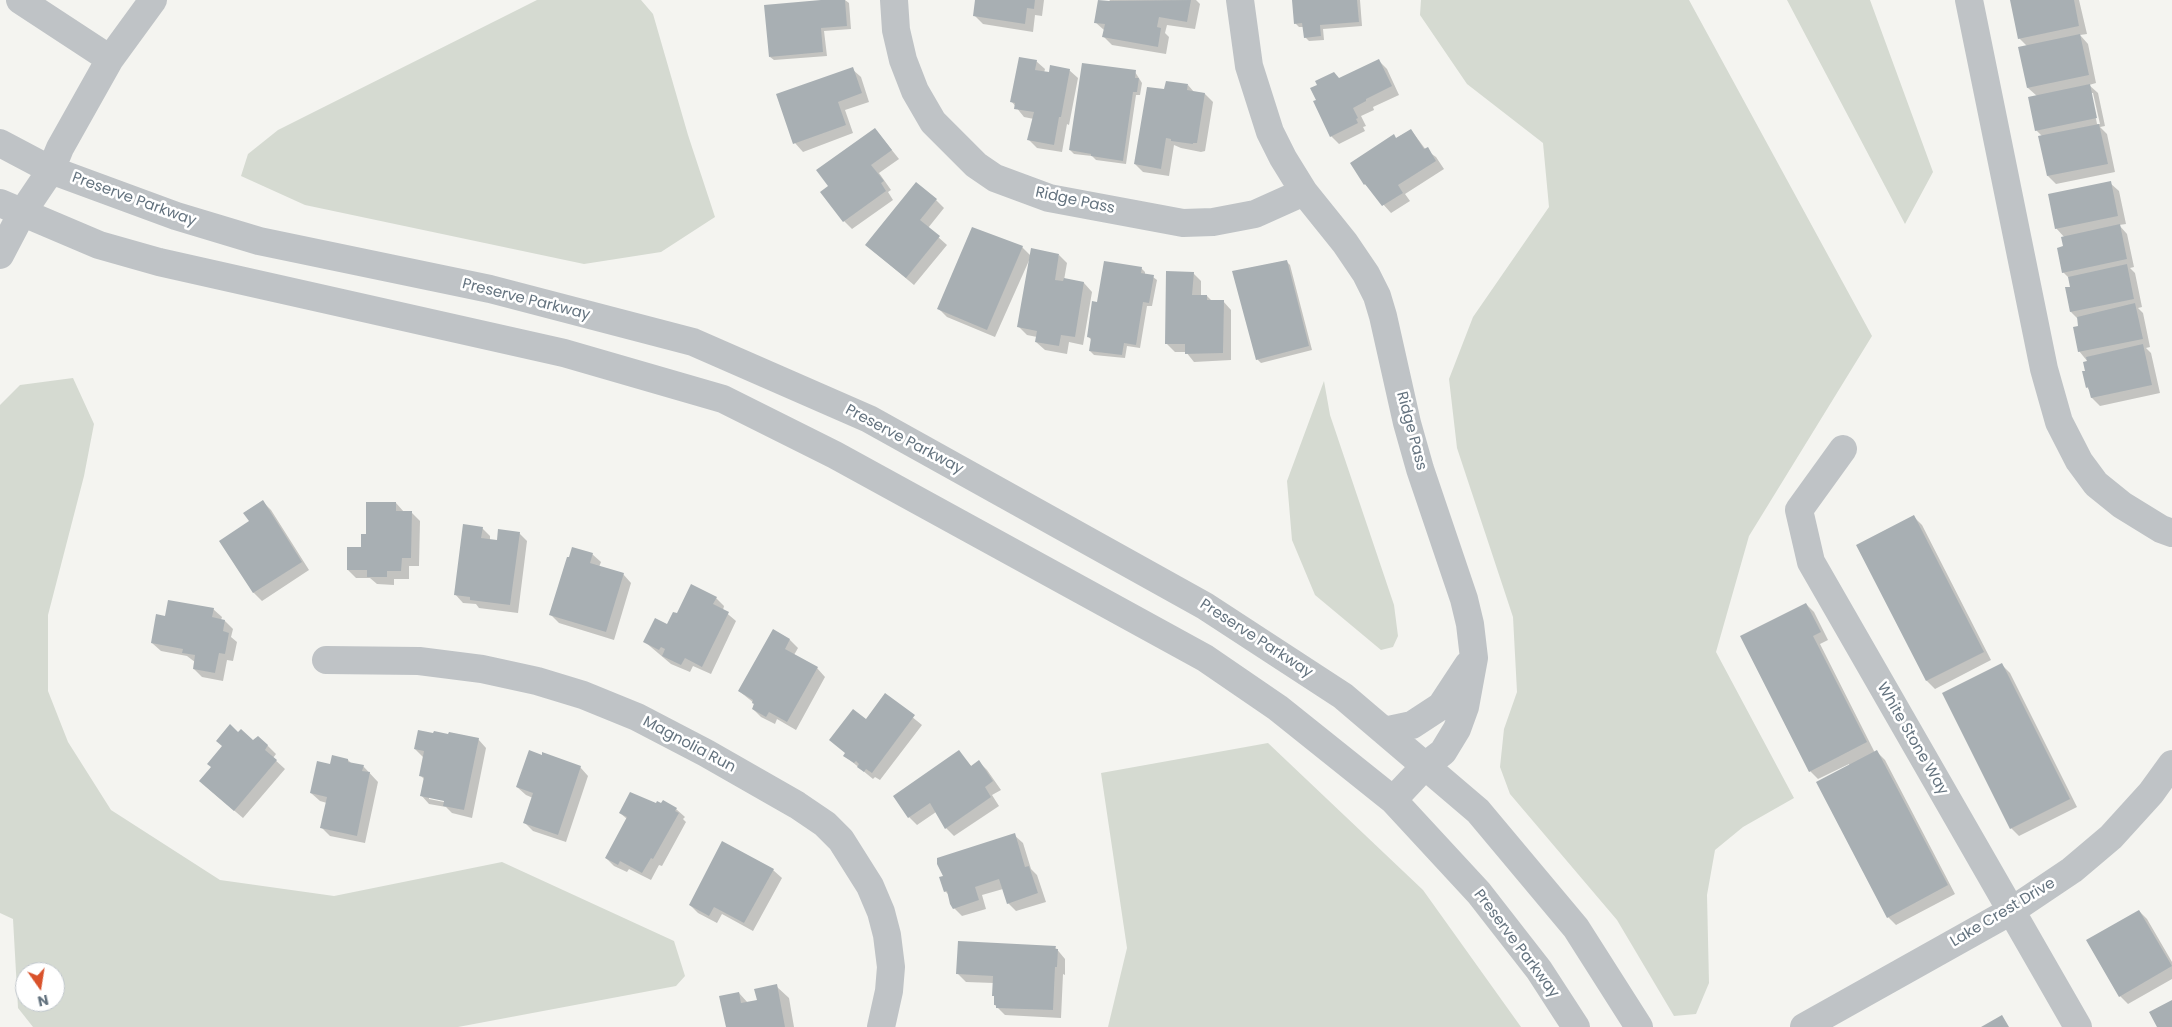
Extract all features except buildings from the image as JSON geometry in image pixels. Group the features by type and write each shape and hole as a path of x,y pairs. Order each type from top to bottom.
{"street":[{"path":"20,0 110,59"},
{"path":"0,255 11,208 52,170 60,148 110,59 154,0"},
{"name":"Ridge Pass","path":"894,0 896,30 903,60 915,91 932,122 976,165 995,178 1048,198 1183,223 1213,222 1248,216 1304,192"},
{"name":"Ridge Pass","path":"1240,0 1249,66 1270,132 1283,158 1304,192 1345,243 1366,274 1376,296 1383,316 1407,423 1420,468 1464,599 1474,658 1465,707 1457,729 1443,752 1425,766 1393,800"},
{"path":"1969,0 2044,369 2059,422 2079,461 2096,484 2122,505 2172,533"},
{"name":"Preserve Parkway","path":"0,143 52,170 176,216 259,242 490,290 692,342 869,419 1196,601 1344,696 1478,811 1576,928 1639,1027"},
{"name":"Preserve Parkway","path":"11,208 99,244 159,262 564,353 723,399 835,455 1205,658 1278,708 1393,800 1479,893 1539,970 1576,1027"},
{"name":"White Stone Way","path":"1842,449 1799,510 1811,562 2078,1027"},
{"path":"1384,731 1412,725 1440,706 1474,658"},
{"name":"Magnolia Run","path":"326,660 419,661 482,669 537,681 583,695 637,717 706,753 797,805 826,824 841,840 870,886 881,912 887,935 891,967 889,991 881,1027"},
{"name":"Lake Crest Drive","path":"1804,1027 2011,911 2072,870 2111,837 2151,793 2172,764"}],"shaded area":[{"path":"537,0 641,0 653,14 688,135 715,217 661,252 584,264 305,205 241,176 248,154 278,130"},
{"path":"1421,0 1689,0 1872,336 1749,536 1716,652 1794,798 1743,827 1715,850 1707,895 1709,983 1696,1014 1674,1016 1617,920 1510,794 1500,767 1504,729 1517,692 1513,617 1457,448 1449,379 1473,317 1549,207 1543,143 1467,84 1420,15"},
{"path":"1787,0 1870,0 1933,172 1905,224"},
{"path":"73,378 94,424 84,476 48,615 48,691 68,742 111,810 220,880 334,896 502,862 674,941 685,976 676,986 458,1027 33,1027 21,1012 65,1012 65,962 15,962 13,919 0,913 0,405 20,385"},
{"path":"1324,381 1330,415 1394,605 1398,636 1393,647 1381,650 1315,595 1292,540 1287,481"},
{"path":"1268,743 1423,890 1521,1027 1108,1027 1127,948 1101,773"}]}
